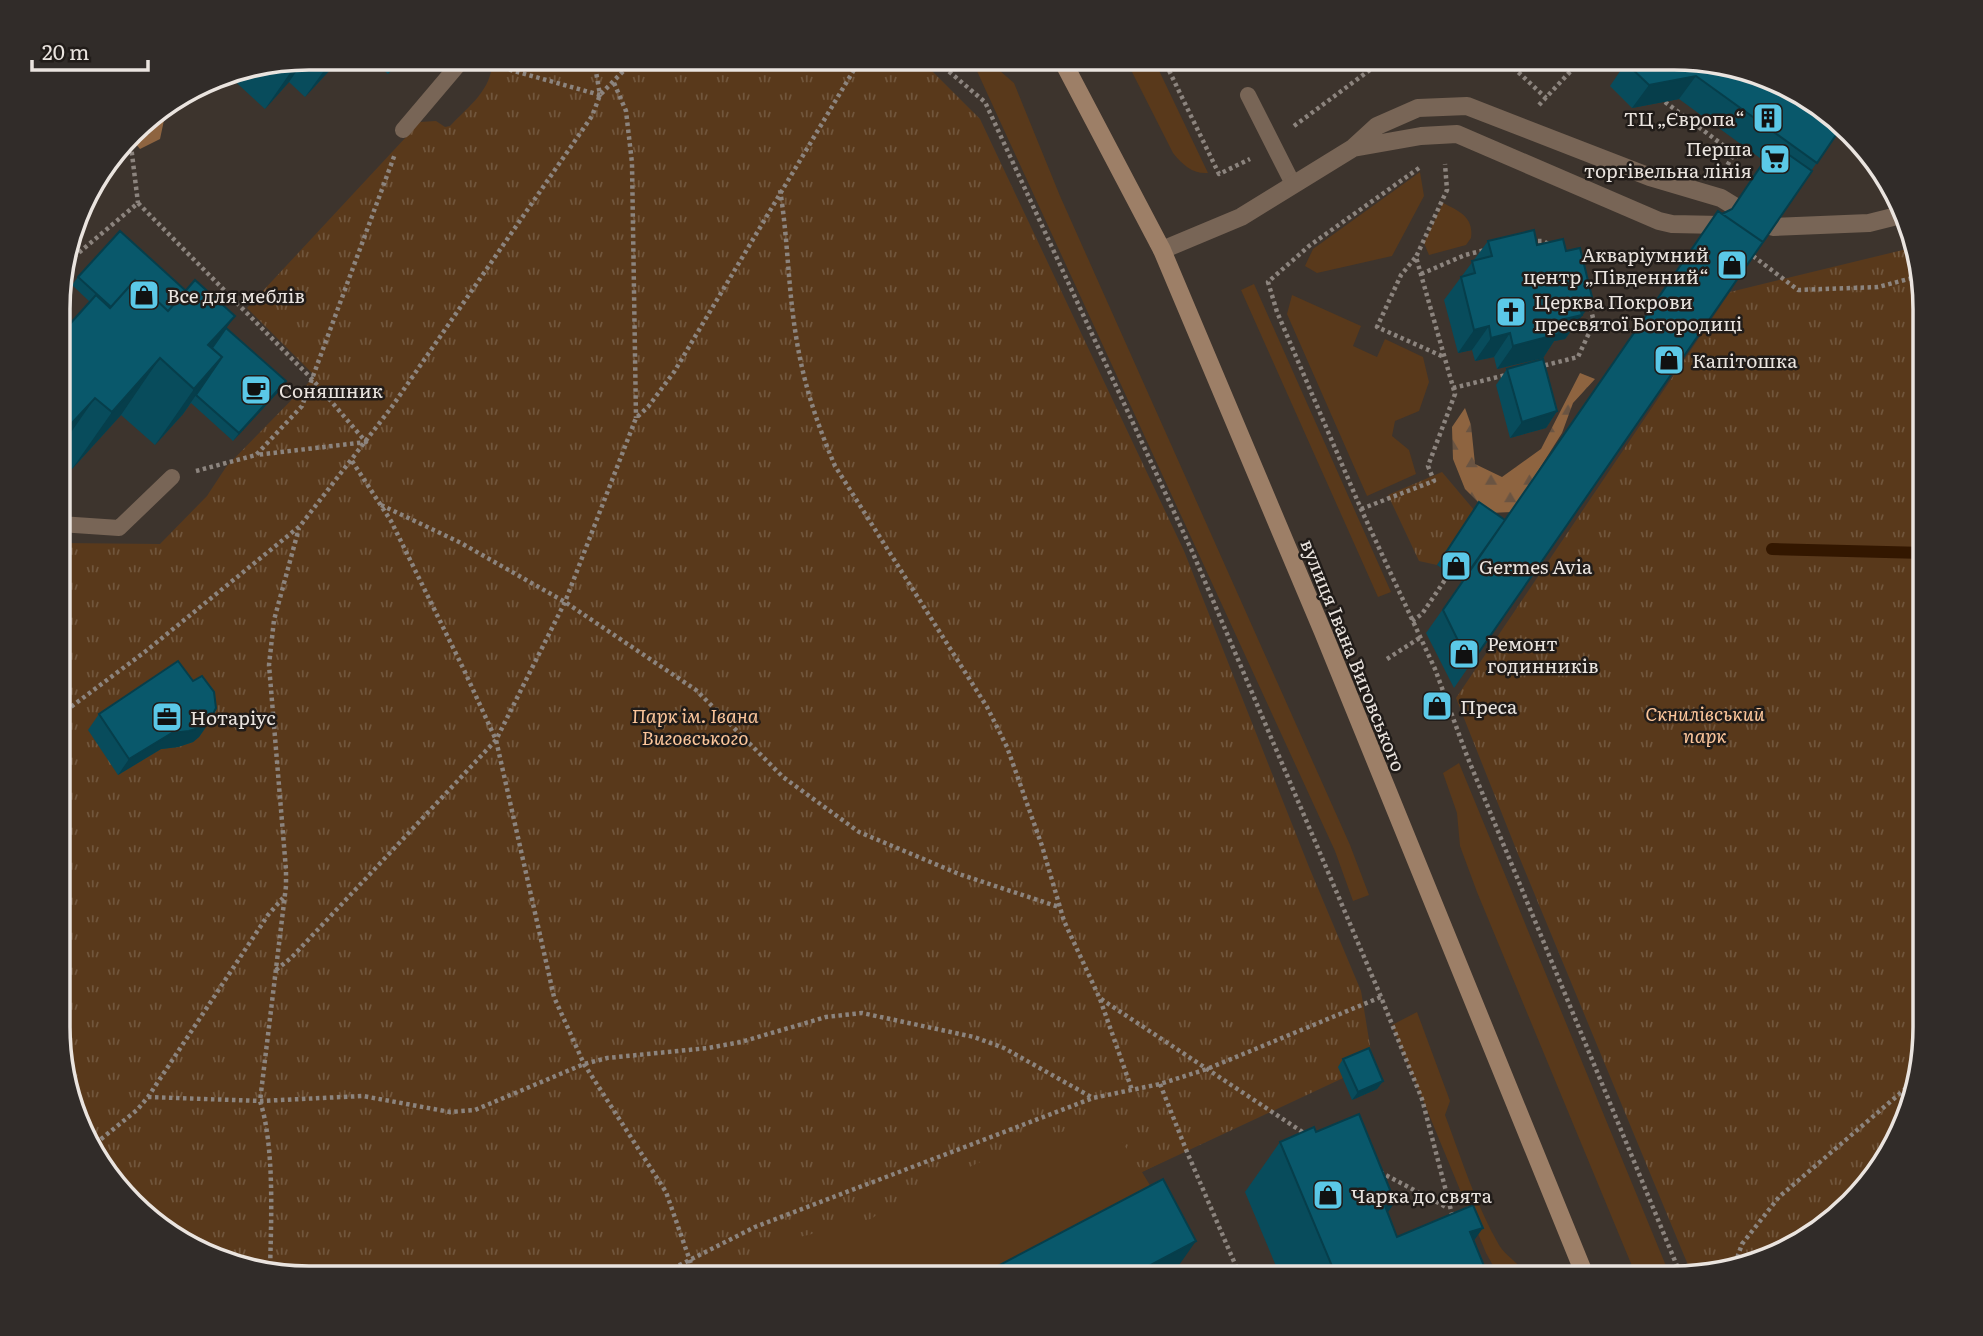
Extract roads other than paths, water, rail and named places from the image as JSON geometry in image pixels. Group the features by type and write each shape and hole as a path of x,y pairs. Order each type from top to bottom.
{"main road":[{"name":"вулиця Івана Виговського","path":"1067,70 1162,250 1323,632 1581,1265"}],"street":[{"path":"1162,250 1241,216 1353,148 1377,126 1418,108 1466,106 1650,177 1721,198 1734,206"},
{"path":"1353,148 1421,136 1457,134 1659,221 1672,224 1721,225"},
{"path":"1773,227 1869,223 1894,217"}],"lane":[{"path":"403,130 454,70"},
{"path":"1248,94 1293,184"},
{"path":"70,525 119,528 172,477"}],"waterway":[{"path":"1772,549 1912,553"}],"place":[{"name":"ТЦ „Європа“","path":"1768,118"},
{"name":"Перша торгівельна лінія","path":"1775,159"},
{"name":"Акваріумний центр „Південний“","path":"1732,265"},
{"name":"Все для меблів","path":"144,295"},
{"name":"Церква Покрови пресвятої Богородиці","path":"1511,312"},
{"name":"Капітошка","path":"1669,360"},
{"name":"Соняшник","path":"256,390"},
{"name":"Germes Avia","path":"1456,566"},
{"name":"Ремонт годинників","path":"1464,654"},
{"name":"Преса","path":"1437,706"},
{"name":"Нотаріус","path":"167,717"},
{"name":"Чарка до свята","path":"1328,1195"}],"park label":[{"name":"Скнилівський парк","path":"1705,724"},
{"name":"Парк ім. Івана Виговського","path":"695,726"}]}
